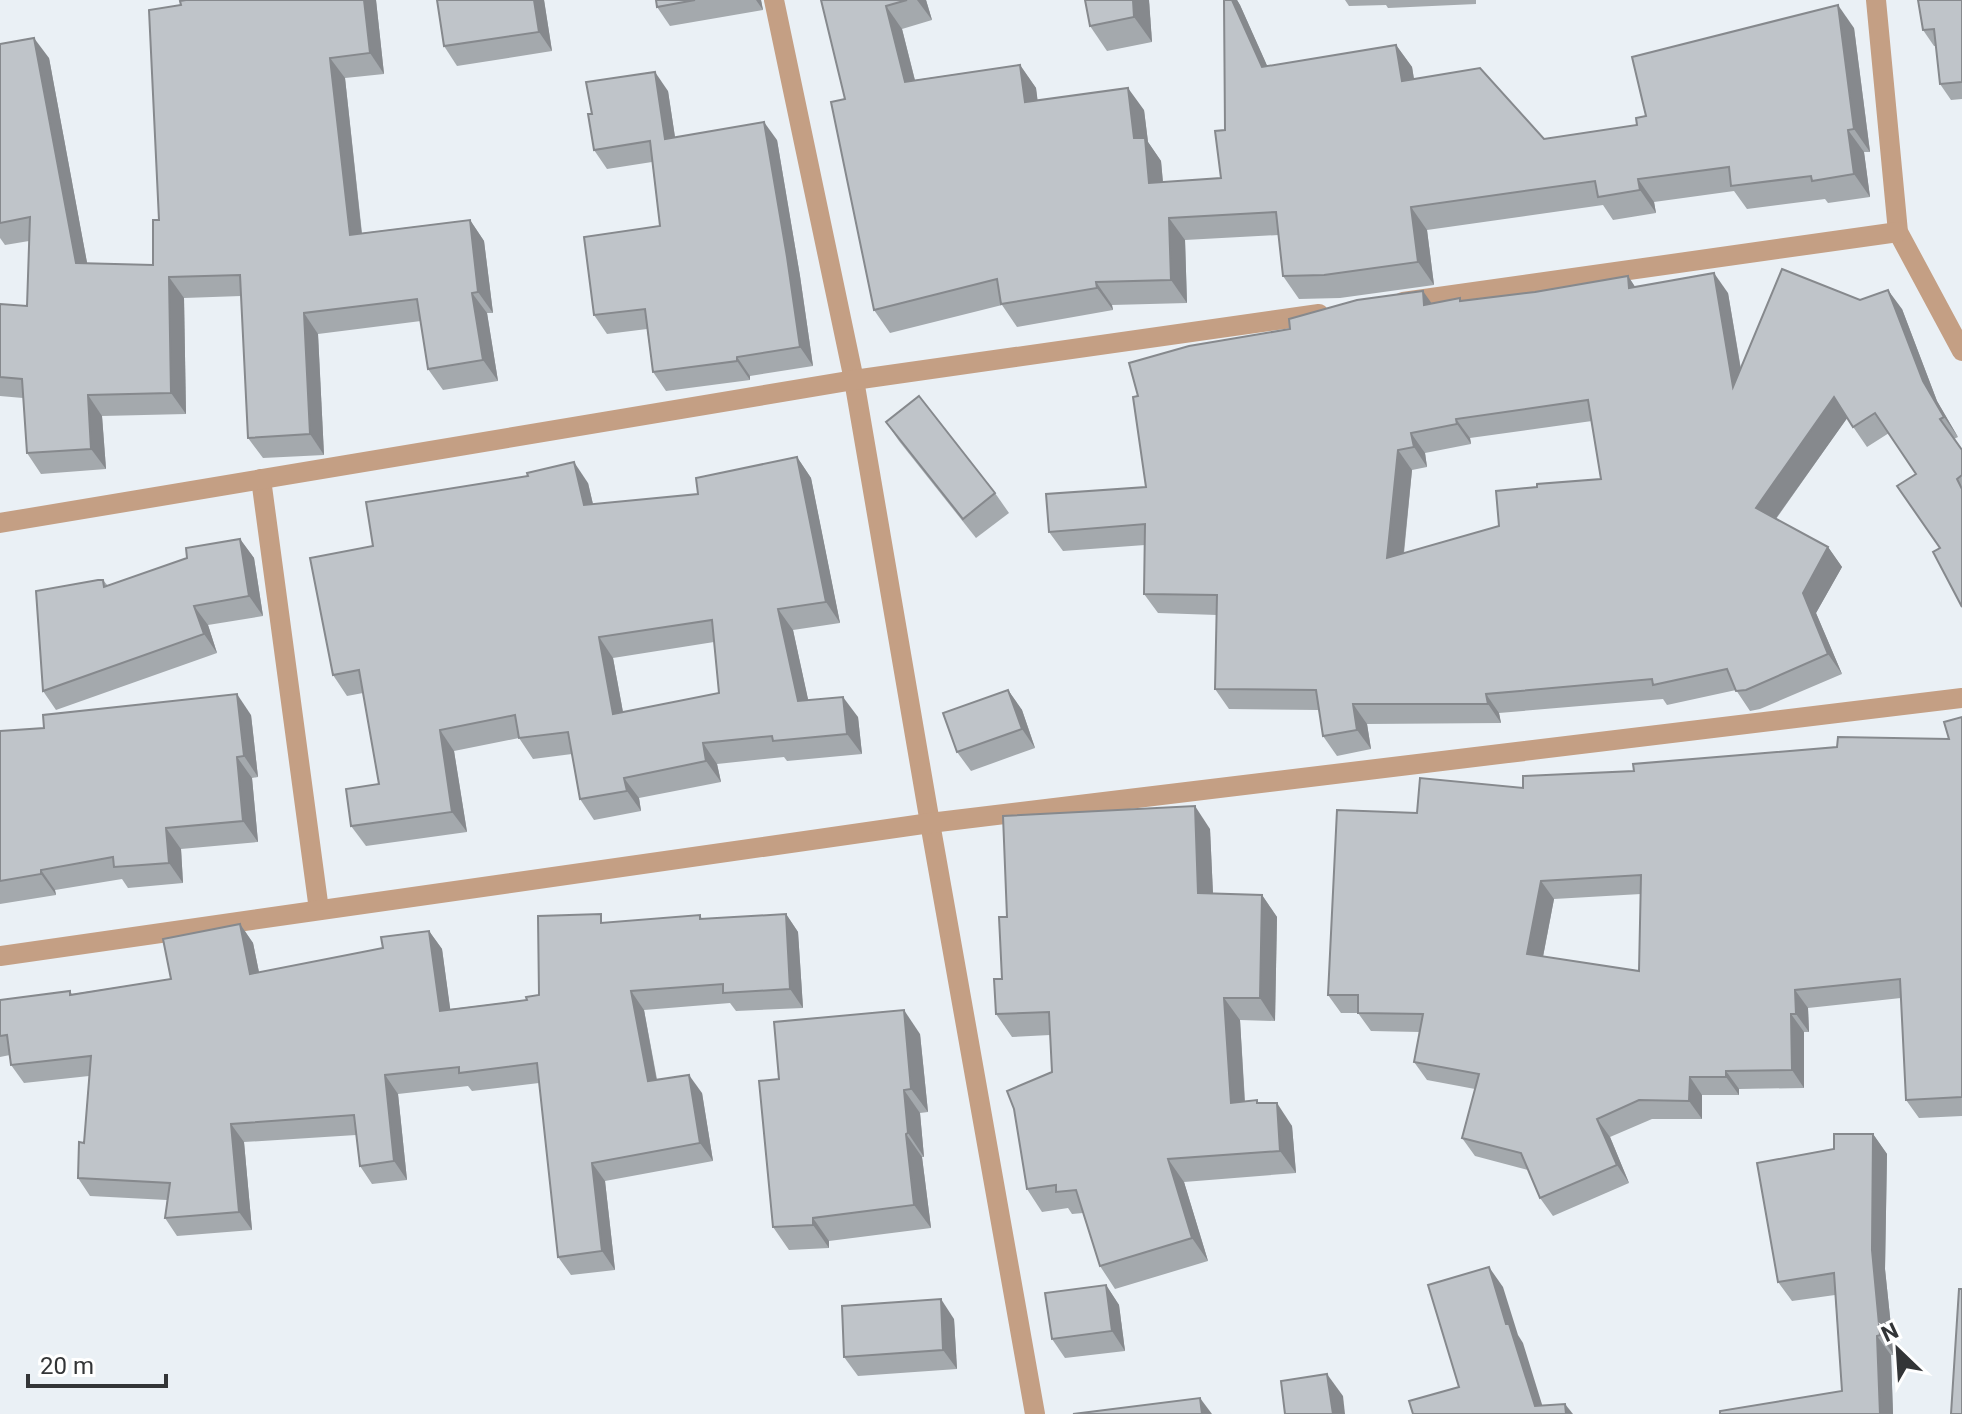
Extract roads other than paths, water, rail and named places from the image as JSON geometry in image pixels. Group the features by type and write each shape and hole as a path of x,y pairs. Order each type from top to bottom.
{"street":[{"path":"774,0 854,380 1035,1414"},
{"path":"1876,0 1898,232 1962,351"},
{"path":"1391,304 1898,232"},
{"path":"0,523 854,380 1344,311"},
{"path":"261,479 319,910"},
{"path":"0,956 930,823 1962,698"}]}
